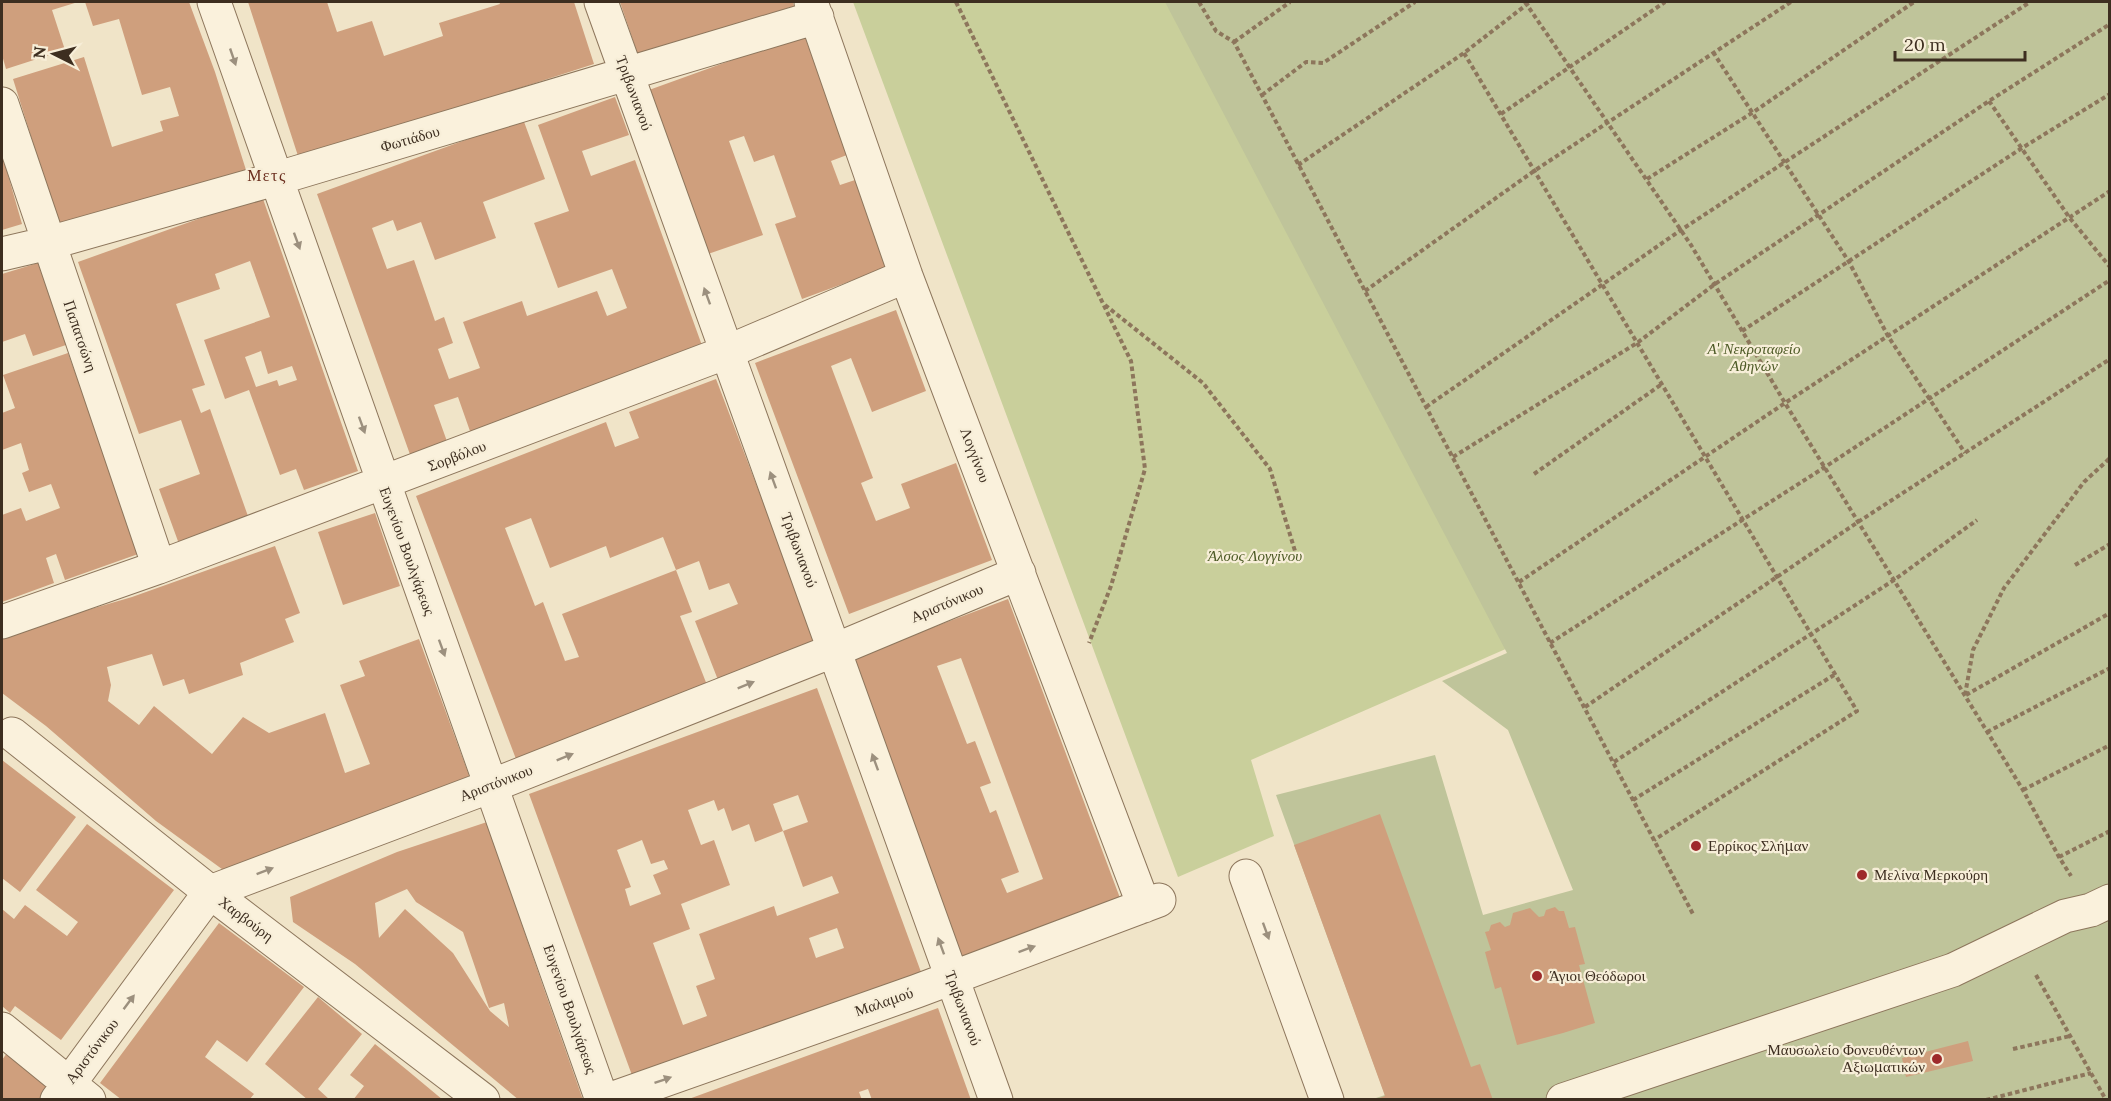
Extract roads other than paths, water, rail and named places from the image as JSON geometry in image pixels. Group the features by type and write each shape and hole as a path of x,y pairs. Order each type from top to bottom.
{"street":[{"name":"Ευγενίου Βουλγάρεως","path":"214,2 602,1100"},
{"name":"Τριβωνιανού","path":"602,2 996,1100"},
{"name":"Φωτιάδου","path":"2,254 49,243 275,179 628,74 814,9"},
{"name":"Λογγίνου","path":"814,9 906,276 1067,700 1152,903"},
{"name":"Παπατσώνη","path":"2,104 159,567"},
{"name":"Σορβόλου","path":"2,622 383,484 727,352 906,276"},
{"name":"Αριστόνικου","path":"71,1094 210,892 491,786 835,650 1019,573"},
{"name":"Χαρβούρη","path":"12,734 210,892 483,1100"},
{"path":"1246,876 1328,1100"},
{"name":"Μαλαμού","path":"608,1100 917,991 1152,903"},
{"path":"1563,1100 1953,970 2065,916 2100,905"},
{"path":"2,1029 71,1094"}],"place":[{"name":"Ερρίκος Σλήμαν","path":"1696,846"},
{"name":"Μελίνα Μερκούρη","path":"1862,875"},
{"name":"Άγιοι Θεόδωροι","path":"1537,976"},
{"name":"Μαυσωλείο Φονευθέντων Αξιωματικών","path":"1937,1059"}],"district":[{"name":"Μετς","path":"267,175"}],"park label":[{"name":"Α' Νεκροταφείο Αθηνών","path":"1754,358"},
{"name":"Άλσος Λογγίνου","path":"1255,556"}]}
